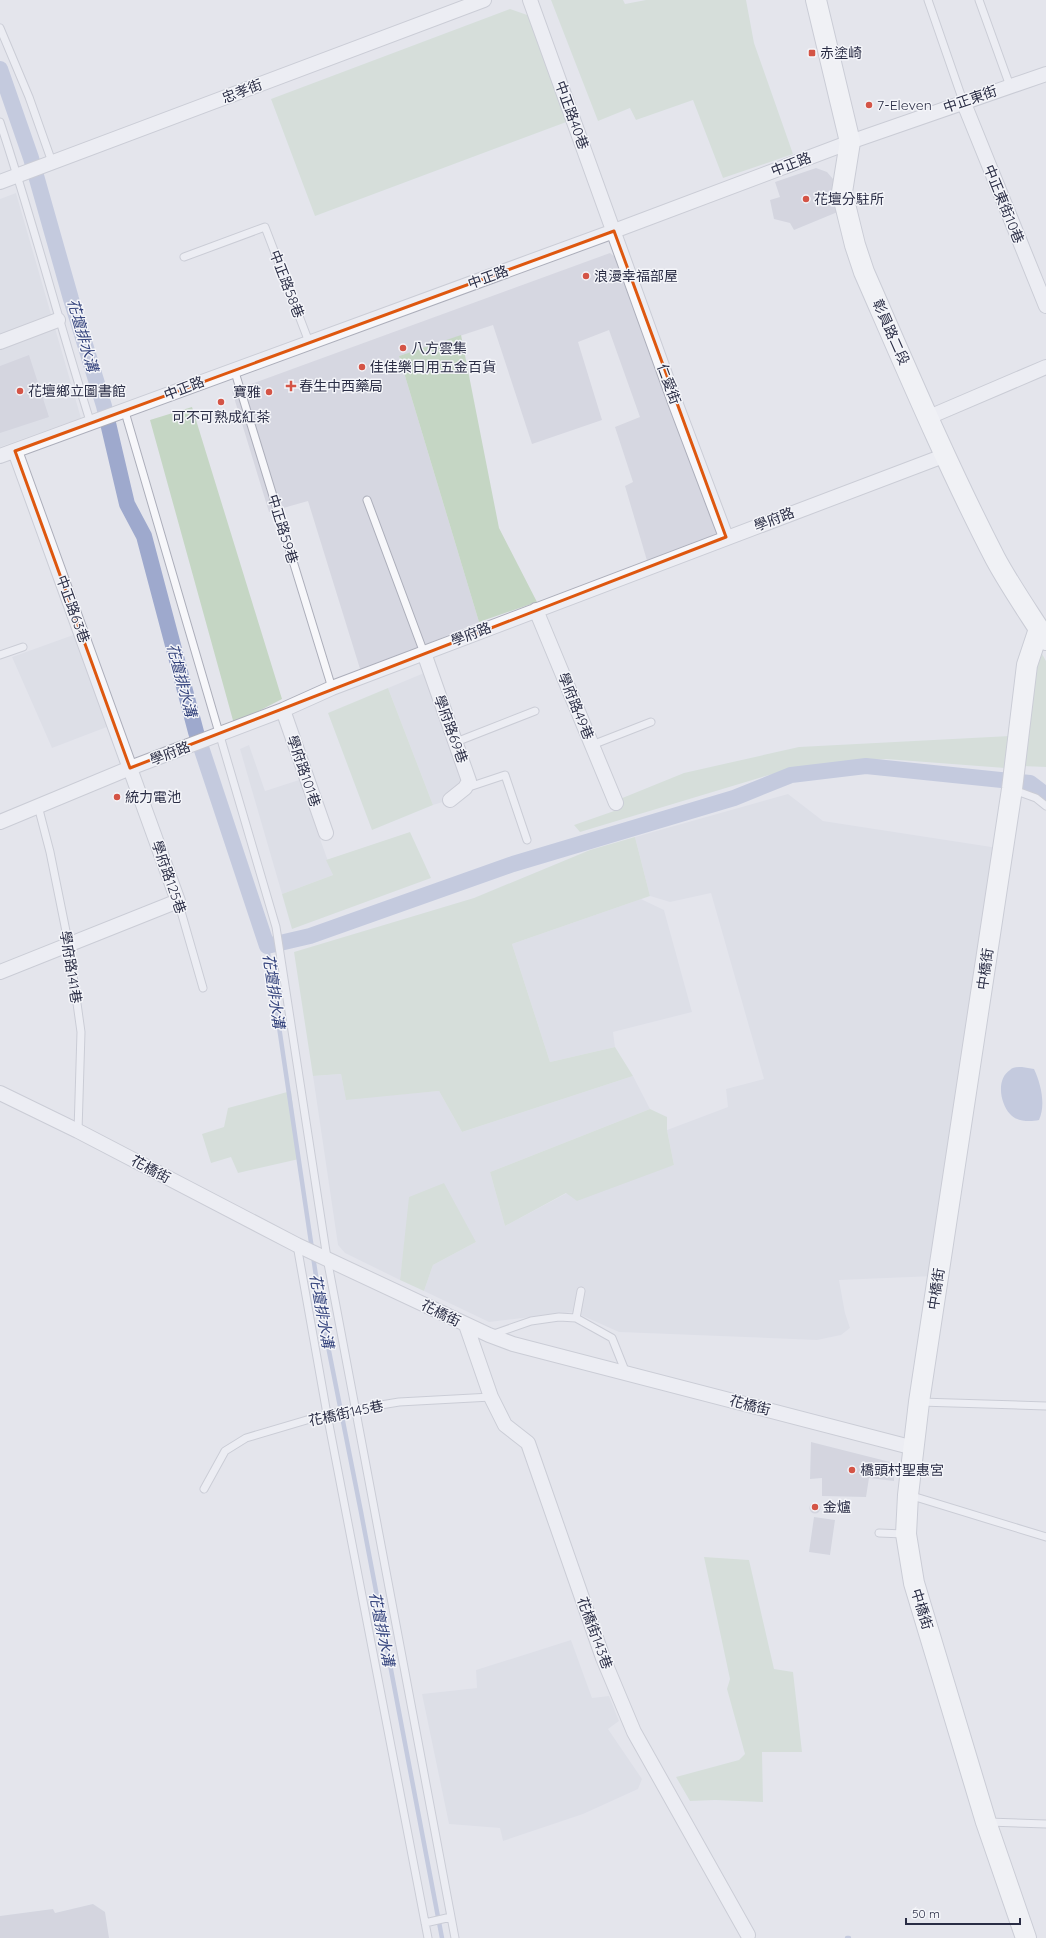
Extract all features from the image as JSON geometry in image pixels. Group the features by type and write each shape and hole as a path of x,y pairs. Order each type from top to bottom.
{"street":[{"name":"忠孝街","path":"0,182 484,0"},
{"name":"中正路40巷","path":"530,0 614,231"},
{"name":"彰員路二段","path":"816,0 850,142 842,192 854,245 866,278 946,455 996,558 1020,601 1042,634"},
{"name":"中正東街","path":"850,142 963,101 1046,74"},
{"name":"中正東街10巷","path":"963,101 1046,306"},
{"name":"中正路","path":"91,424 234,369 614,231 850,142"},
{"name":"仁愛街","path":"614,231 675,402 726,537"},
{"path":"0,342 58,320"},
{"path":"929,417 1046,367"},
{"path":"0,456 91,424"},
{"name":"中正路63巷","path":"16,451 130,768"},
{"name":"學府路","path":"0,822 130,768 283,710 332,688 726,537 946,455"},
{"name":"學府路49巷","path":"536,610 616,803"},
{"name":"中橋街","path":"1026,1938 986,1822 914,1583 906,1534 908,1495 919,1402 1012,789 1027,665 1042,634"},
{"name":"學府路69巷","path":"424,653 469,782 465,788"},
{"name":"學府路101巷","path":"283,710 326,833"},
{"name":"學府路125巷","path":"130,768 178,901"},
{"path":"450,800 465,788"},
{"path":"0,972 69,946 178,901"},
{"name":"花橋街","path":"0,1093 78,1131 296,1245 327,1258 489,1335 513,1344 914,1448"},
{"name":"花橋街143巷","path":"466,1325 492,1397 505,1426 528,1443 603,1658 634,1732 748,1935"}],"lane":[{"path":"928,0 963,101"},
{"path":"979,0 1010,86"},
{"path":"0,28 29,97 49,163"},
{"path":"0,122 21,174 58,320 91,424"},
{"name":"中正路58巷","path":"184,257 265,227 309,342"},
{"name":"中正路59巷","path":"234,369 332,688"},
{"path":"125,412 214,736 276,927 327,1258 455,1938"},
{"path":"367,500 424,653"},
{"path":"0,655 23,647"},
{"path":"456,742 535,711"},
{"path":"592,745 651,722"},
{"path":"465,788 505,775 527,840"},
{"path":"1012,789 1036,798 1046,806"},
{"name":"學府路141巷","path":"38,806 50,852 69,946 81,1032 78,1131"},
{"name":"學府路125巷","path":"178,901 203,988"},
{"path":"296,1245 428,1938"},
{"path":"576,1318 582,1291"},
{"path":"489,1335 531,1321 559,1317 576,1318 612,1338 626,1374"},
{"name":"花橋街145巷","path":"204,1489 226,1451 246,1438 327,1414 399,1402 492,1397"},
{"path":"919,1402 1046,1406"},
{"path":"908,1495 1046,1537"},
{"path":"879,1533 906,1534"},
{"path":"986,1822 1046,1824"},
{"path":"425,1923 451,1918"}],"highlighted area":[{"path":"614,231 726,537 130,768 15,451"}],"shaded area":[{"path":"16,193 81,418 0,447 0,199"},
{"path":"610,253 628,267 720,524 715,536 648,564 625,486 633,482 615,427 640,417 609,330 578,342 602,420 532,444 493,325 399,356 479,622 361,672 308,501 269,512 232,391"},
{"path":"76,634 112,725 52,748 12,657"},
{"path":"424,673 469,794 433,805 388,688"},
{"path":"249,745 265,791 299,780 333,875 282,894 240,749"},
{"path":"788,794 823,821 998,848 935,1276 839,1280 845,1313 850,1328 841,1335 817,1340 619,1332 574,1312 489,1322 424,1291 433,1265 476,1242 410,1197 400,1280 345,1253 338,1245 313,1076 341,1074 346,1099 439,1091 462,1132 633,1076 650,1109 490,1172 505,1226 567,1193 674,1165 667,1130 728,1107 726,1089 764,1079 711,893 670,902 650,896 635,837"},
{"path":"641,899 664,910 692,1012 613,1032 615,1047 550,1062 512,944"},
{"path":"571,1640 592,1698 609,1696 619,1721 608,1729 642,1779 638,1789 583,1814 503,1841 500,1828 449,1824 422,1694 477,1688 476,1670"}],"green space":[{"path":"551,0 623,0 625,4 646,0 746,0 754,43 793,154 723,178 693,100 636,120 630,108 598,121"},
{"path":"510,9 533,17 569,121 315,216 271,99"},
{"path":"461,335 499,528 537,602 479,622 399,356"},
{"path":"192,407 282,699 234,724 150,420"},
{"path":"1042,654 1046,661 1046,767 1022,766 1037,667"},
{"path":"388,688 433,805 372,830 328,713"},
{"path":"1010,736 1005,768 886,759 823,764 769,775 580,832 574,825 617,810 615,801 684,773 799,747"},
{"path":"410,832 431,878 292,929 282,894 333,875 326,860"},
{"path":"635,837 650,896 512,944 550,1062 615,1047 633,1076 462,1132 439,1091 346,1100 341,1074 313,1076 294,952 474,898 590,850"},
{"path":"291,1091 299,1159 238,1173 231,1157 211,1163 202,1134 224,1127 228,1108"},
{"path":"650,1109 667,1117 667,1130 674,1165 577,1201 566,1193 505,1226 490,1172"},
{"path":"444,1183 476,1242 433,1265 424,1291 400,1280 409,1197"},
{"path":"704,1557 749,1560 774,1669 793,1672 802,1752 762,1752 763,1802 715,1800 690,1801 676,1777 739,1760 745,1754 727,1689 730,1679"}],"water":[{"path":"1022,1067 1034,1069 1039,1081 1042,1094 1042,1108 1039,1120 1028,1121 1016,1119 1010,1114 1002,1098 1001,1085 1006,1074 1011,1069"}],"building":[{"name":"花壇分駐所","path":"816,168 827,172 833,179 840,211 794,230 790,223 774,219 770,200 780,197 775,182"},
{"name":"花壇鄉立圖書館","path":"29,355 49,417 0,433 0,366"},
{"name":"橋頭村聖惠宮","path":"811,1442 894,1463 894,1481 869,1478 866,1497 822,1496 822,1478 810,1479"},
{"name":"金爐","path":"813,1503 817,1503 819,1504 819,1512 813,1513 810,1510 810,1506"},
{"path":"814,1517 835,1520 830,1555 809,1552"},
{"path":"93,1904 105,1912 109,1938 0,1938 0,1916 53,1909 55,1913"}],"waterway":[{"name":"花壇排水溝","path":"0,69 31,158 71,299 104,406 127,504 144,536 196,732 267,946 310,936 513,864 734,798 791,775 866,766 1030,783 1046,795"},
{"name":"花壇排水溝","path":"267,946 312,1249"},
{"name":"花壇排水溝","path":"313,1256 322,1316 442,1938"}],"place":[{"name":"赤塗崎","path":"812,53"},
{"name":"7-Eleven","path":"869,105"},
{"name":"花壇分駐所","path":"806,199"},
{"name":"浪漫幸福部屋","path":"586,276"},
{"name":"八方雲集","path":"403,348"},
{"name":"佳佳樂日用五金百貨","path":"362,367"},
{"name":"春生中西藥局","path":"291,386"},
{"name":"花壇鄉立圖書館","path":"20,391"},
{"name":"寶雅","path":"269,392"},
{"name":"可不可熟成紅茶","path":"221,402"},
{"name":"統力電池","path":"117,797"},
{"name":"橋頭村聖惠宮","path":"852,1470"},
{"name":"金爐","path":"815,1507"}]}
